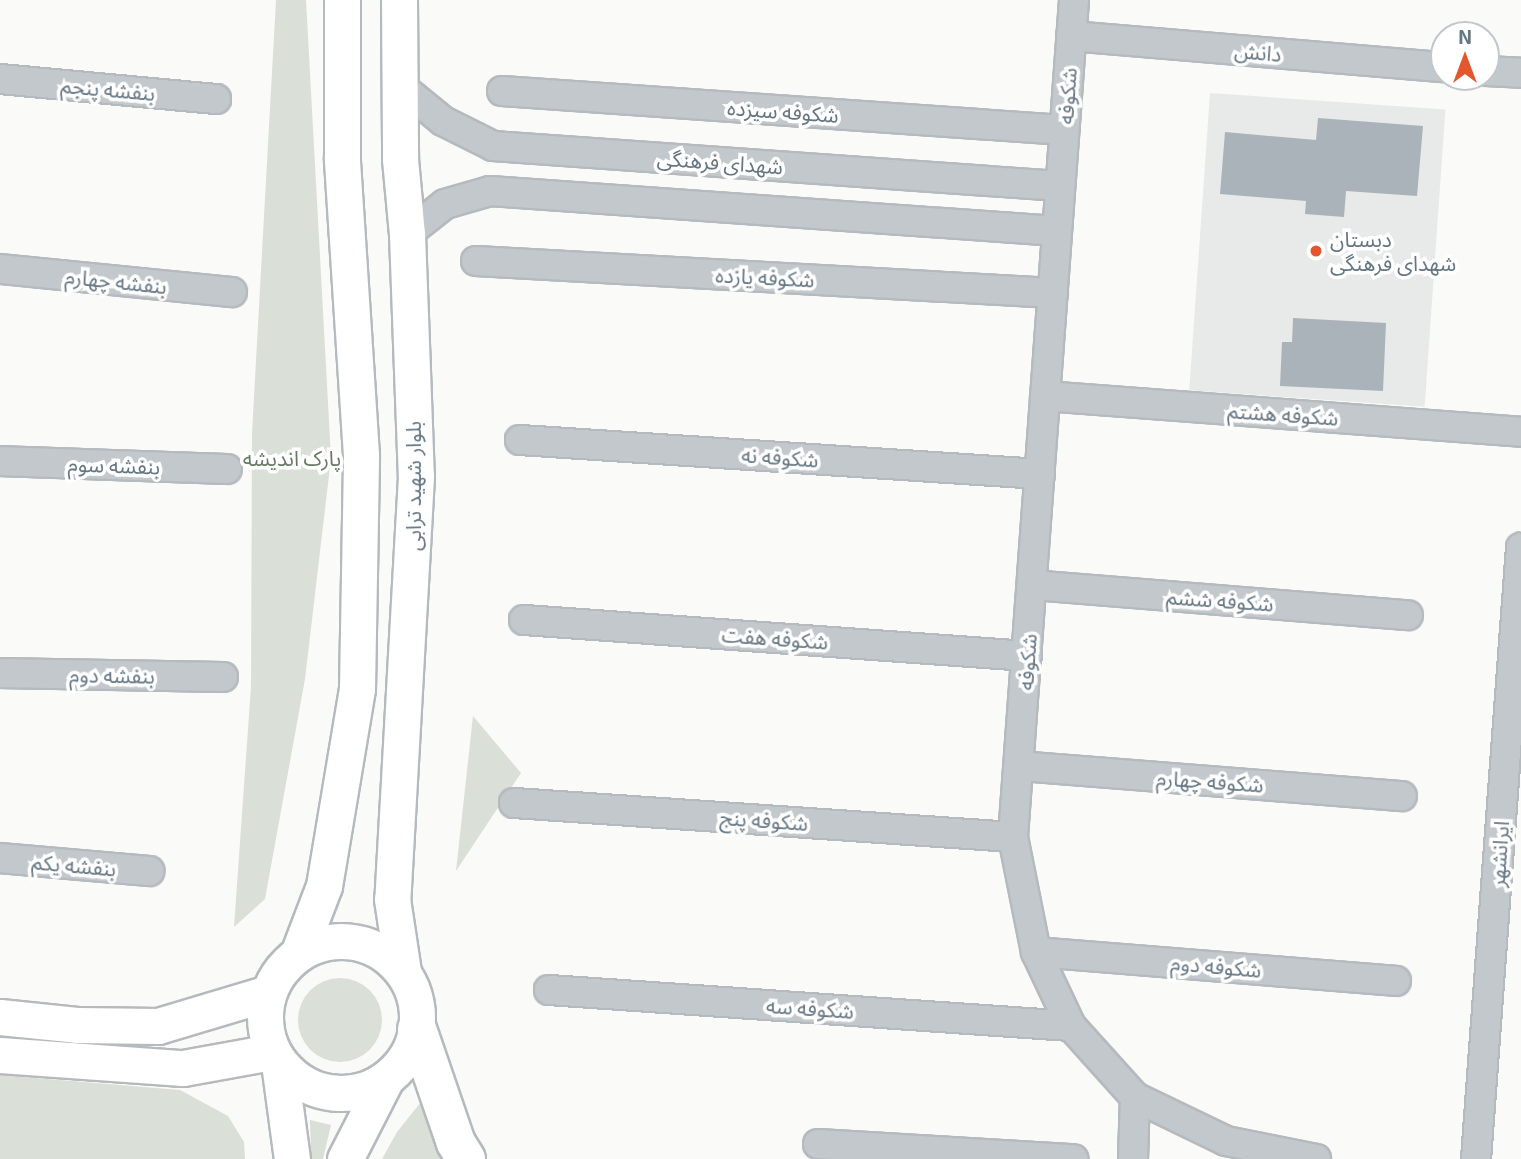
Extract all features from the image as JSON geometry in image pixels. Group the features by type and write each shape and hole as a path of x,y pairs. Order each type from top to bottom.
{"highway":[{"path":"417,1029 456,1143 466,1159"}],"main road":[{"path":"292,1159 276,1058 266,1033 268,993 298,954 324,886 356,689 360,455 342,158 342,0"},
{"name":"بلوار شهید ترابی","path":"399,0 398,85 407,234 415,531 392,898 402,972"},
{"path":"276,1058 293,1077 329,1093 368,1089 386,1079 400,1065 417,1029 416,1002 402,972 388,958 352,942 332,941 298,954"},
{"path":"0,1017 78,1026 158,1026 268,993"},
{"path":"0,1055 183,1068 276,1058"},
{"path":"345,1159 386,1079"}],"street":[{"name":"شکوفه","path":"1074,0 1013,837 1036,952 1070,1026 1135,1097 1226,1141 1316,1159"},
{"name":"دانش","path":"1071,36 1430,66"},
{"path":"1500,72 1521,74"},
{"name":"بنفشه پنجم","path":"0,79 216,99"},
{"name":"شهدای فرهنگی","path":"398,85 443,121 492,145 1060,186"},
{"name":"شکوفه سیزده","path":"502,91 1064,130"},
{"path":"407,234 445,204 490,191 1057,231"},
{"name":"شکوفه یازده","path":"476,261 1053,293"},
{"name":"بنفشه چهارم","path":"0,269 232,292"},
{"name":"شکوفه هشتم","path":"1045,396 1521,432"},
{"name":"شکوفه نه","path":"520,440 1040,474"},
{"name":"بنفشه سوم","path":"0,461 227,469"},
{"name":"ایرانشهر","path":"1476,1159 1521,548"},
{"name":"شکوفه ششم","path":"1032,585 1408,615"},
{"name":"شکوفه هفت","path":"524,620 1027,656"},
{"name":"بنفشه دوم","path":"0,673 223,677"},
{"name":"شکوفه چهارم","path":"1018,766 1402,796"},
{"name":"شکوفه پنج","path":"514,803 1013,837"},
{"name":"بنفشه یکم","path":"0,859 149,871"},
{"name":"شکوفه دوم","path":"1036,952 1396,981"},
{"name":"شکوفه سه","path":"549,990 1070,1026"},
{"path":"1133,1159 1135,1097"},
{"path":"818,1144 1074,1159"}],"shaded area":[{"name":"دبستان شهدای فرهنگی","path":"1210,93 1445,109 1425,407 1189,390"}],"green space":[{"name":"پارک اندیشه","path":"276,0 306,0 331,458 305,679 265,899 234,927 251,687 252,433"},
{"path":"473,716 521,773 456,871"},
{"path":"340,978 356,981 370,990 379,1004 382,1020 379,1036 370,1050 356,1059 340,1062 324,1059 310,1050 301,1036 298,1020 301,1004 310,990 324,981"},
{"path":"0,1075 180,1090 228,1116 244,1142 245,1159 0,1159"},
{"path":"425,1097 445,1159 382,1159 397,1132"},
{"path":"310,1120 331,1125 323,1159 311,1159"}],"building":[{"path":"1318,118 1423,126 1417,196 1346,191 1344,217 1305,214 1306,201 1220,194 1225,132 1316,140"},
{"path":"1293,318 1386,323 1383,391 1280,386 1282,342 1292,342"}],"place":[{"name":"دبستان شهدای فرهنگی","path":"1316,251"}]}
